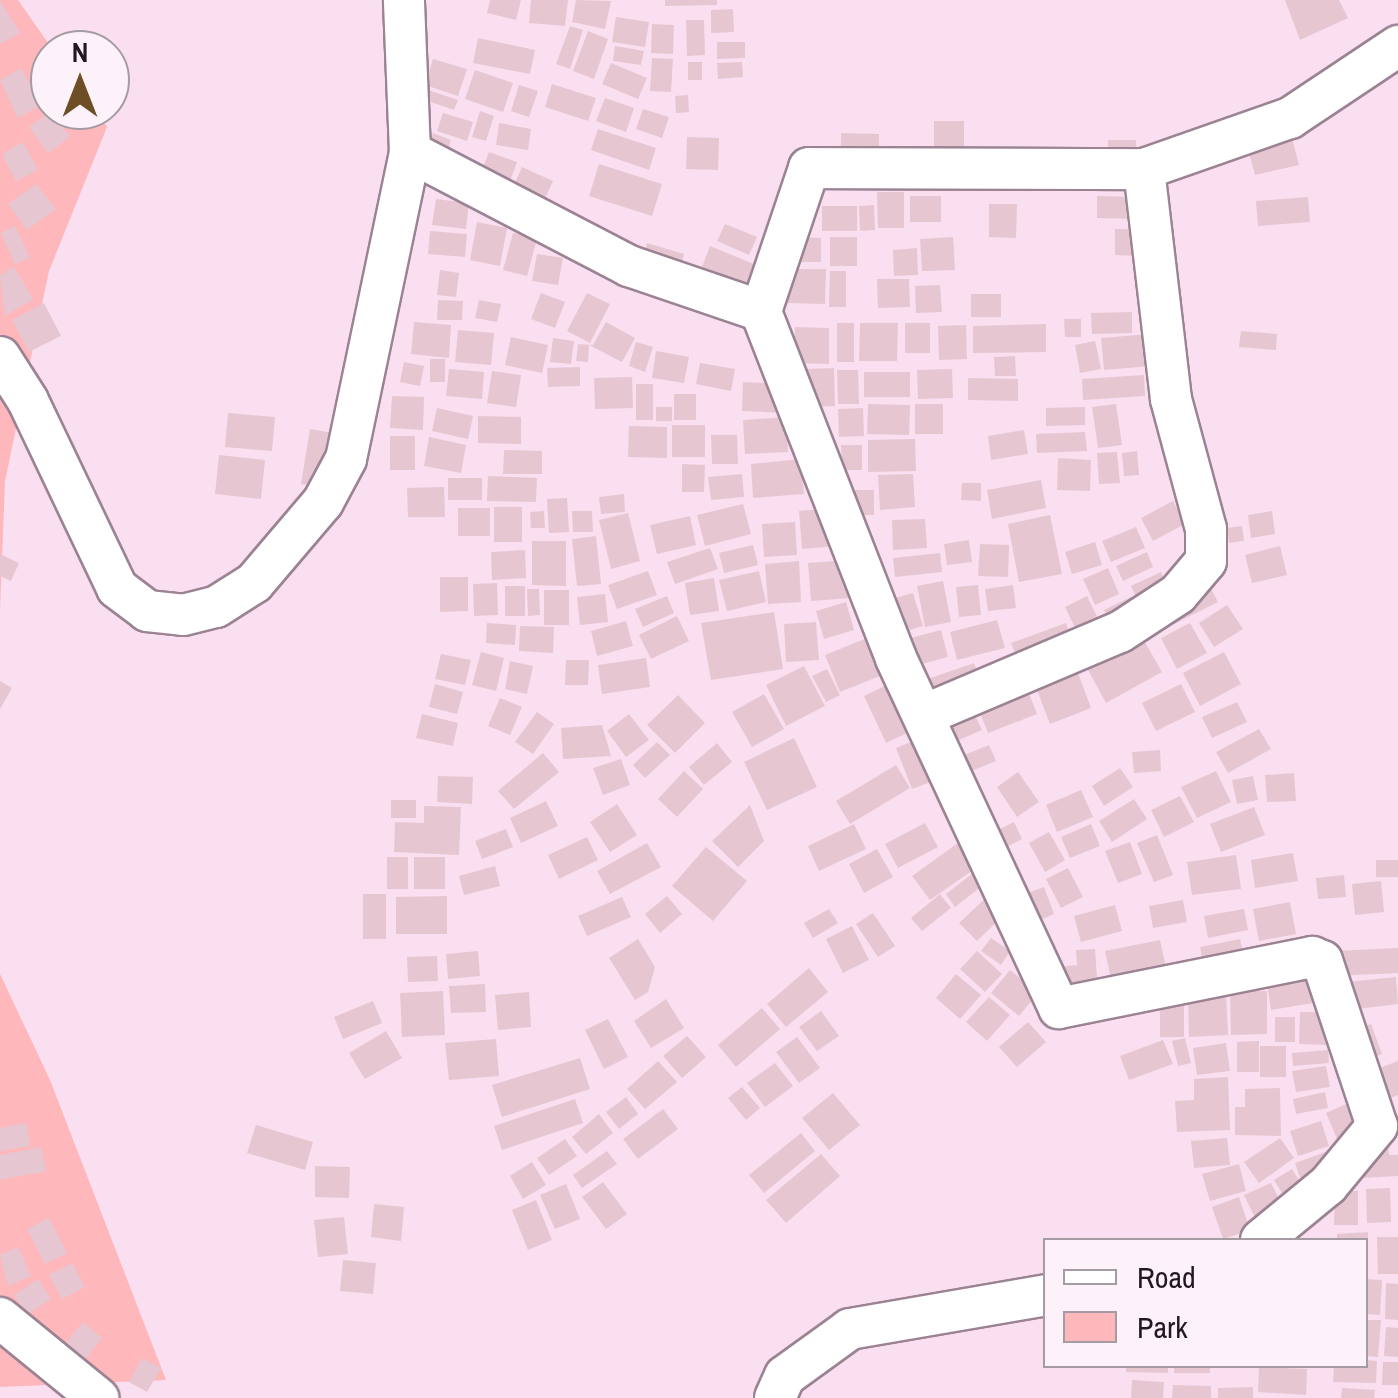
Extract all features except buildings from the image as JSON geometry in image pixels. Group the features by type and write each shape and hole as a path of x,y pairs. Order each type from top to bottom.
{"street":[{"path":"0,357 28,401 116,588 147,610 182,615 216,607 254,583 323,502 346,459 410,152 404,0"},
{"path":"1263,1238 1328,1185 1375,1132 1385,1106 1318,958 1060,1008 924,715 761,311 806,171 814,166 1144,169 1290,118 1398,46"},
{"path":"410,152 630,266 761,311"},
{"path":"924,715 1120,632 1178,594 1206,561 1206,529 1171,398 1144,169"},
{"path":"775,1398 786,1376 850,1330 1043,1296"},
{"path":"0,1318 98,1398"}],"green space":[{"path":"0,0 18,0 39,30 30,30 30,130 106,130 49,271 5,481 0,610"},
{"path":"0,974 50,1080 166,1380 0,1387"}]}
